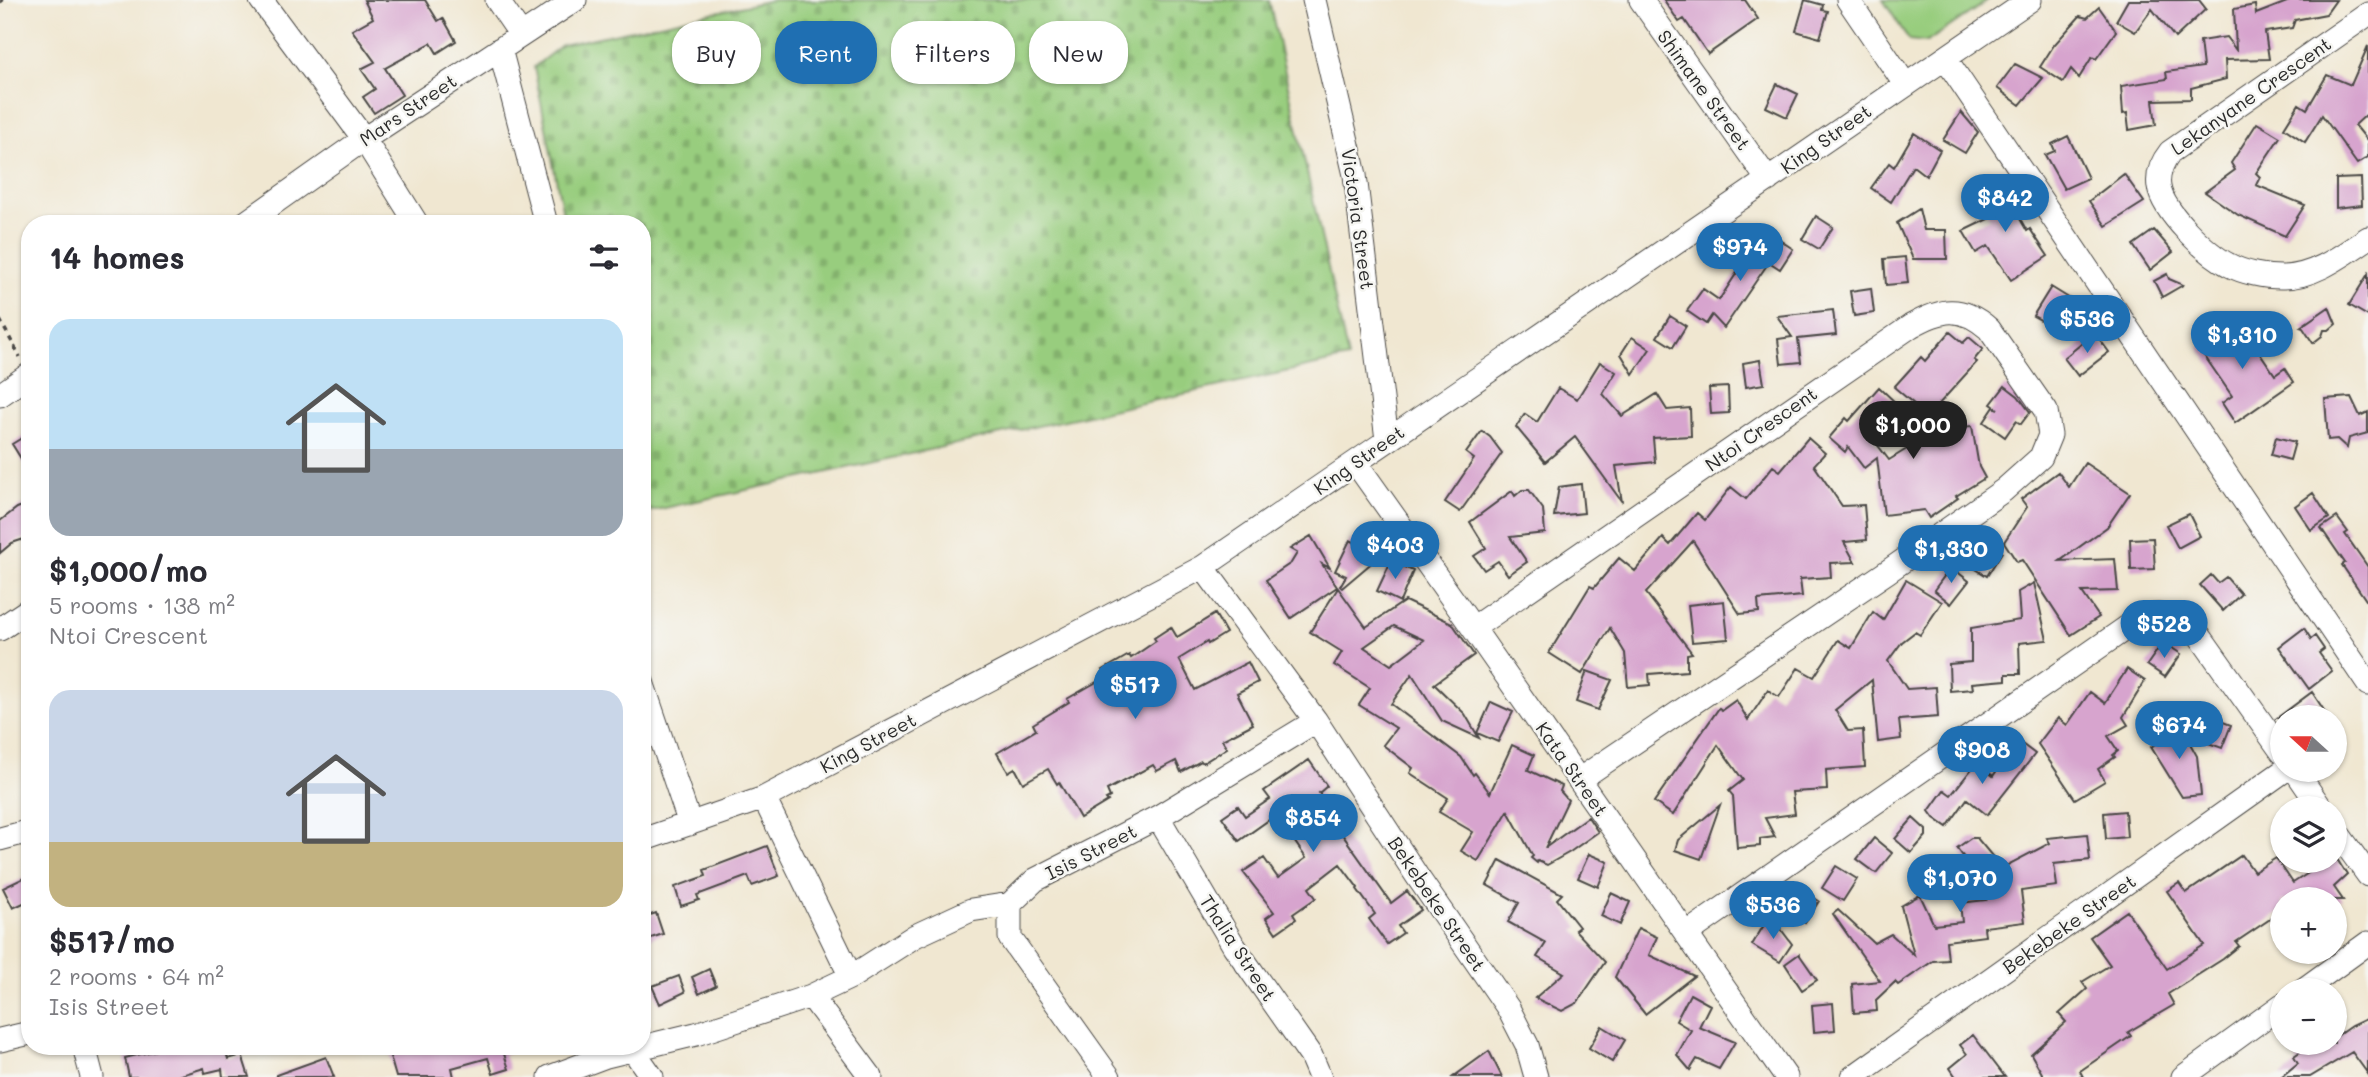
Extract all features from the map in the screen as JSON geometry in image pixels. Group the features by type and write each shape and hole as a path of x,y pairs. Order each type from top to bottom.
{"street":[{"path":"261,0 365,139 411,215"},
{"path":"497,0 522,35"},
{"name":"Mars Street","path":"257,215 365,139 575,0"},
{"name":"Victoria Street","path":"1314,0 1355,175 1387,440"},
{"name":"Shimane Street","path":"1641,0 1769,180"},
{"path":"1848,0 1905,84"},
{"name":"King Street","path":"651,837 764,798 1203,568 2030,0"},
{"name":"Lekanyane Crescent","path":"2368,14 2170,152 2164,159 2159,177 2163,198 2198,242 2211,255 2231,266 2255,274 2282,278 2305,274 2342,256 2368,238"},
{"path":"500,49 544,215"},
{"path":"1945,58 2368,684"},
{"name":"Ntoi Crescent","path":"1474,628 1930,315 1955,311 1981,322 2038,396 2046,411 2050,435 2041,457 2004,490 1898,565 1580,779"},
{"path":"0,395 21,375"},
{"name":"Kata Street","path":"1356,463 1580,779 1786,1077"},
{"name":"Bekebeke Street","path":"1203,568 1316,722 1508,1008 1527,1045 1536,1077"},
{"path":"1686,934 2139,619 2159,614 2182,620 2199,635 2270,735"},
{"path":"0,629 21,615"},
{"path":"651,709 690,824"},
{"name":"Isis Street","path":"1010,904 1035,880 1158,817 1316,722"},
{"name":"Bekebeke Street","path":"1853,1077 2270,781"},
{"path":"764,798 851,977"},
{"name":"Thalia Street","path":"1158,817 1234,946 1311,1056 1320,1077"},
{"path":"0,839 21,833"},
{"path":"2347,846 2368,875"},
{"path":"651,1045 696,1034 811,996 851,977 915,936 971,910 1010,904 1010,938 1109,1077"},
{"path":"2320,978 2368,943"},
{"path":"811,996 870,1077"},
{"path":"2183,1077 2270,1014"},
{"path":"0,1040 21,1035"},
{"path":"86,1055 92,1077"},
{"path":"550,1077 610,1055"},
{"path":"637,1055 653,1077"}],"path":[{"path":"0,320 21,358"}],"green space":[{"path":"772,0 1269,0 1348,358 651,511 651,215 563,215 534,67 562,45 672,21 672,84 761,84 761,21 674,21"},
{"path":"1883,0 1989,0 1927,42 1909,40"}],"building":[{"path":"364,0 425,0 438,21 443,18 456,41 437,53 431,43 385,68 402,95 374,113 363,97 375,89 361,69 375,62 352,30 373,18"},
{"path":"1664,0 1745,0 1758,19 1708,54 1684,19 1679,22"},
{"path":"1805,0 1823,5 1822,10 1828,11 1820,38 1796,31"},
{"path":"2128,0 2199,0 2206,9 2175,38 2152,9 2135,32 2116,21"},
{"path":"2292,0 2336,0 2326,14 2295,20 2292,28 2265,32 2269,59 2225,60 2226,79 2191,88 2191,99 2153,100 2156,125 2129,130 2127,113 2123,114 2121,86 2167,79 2166,72 2203,67 2200,41 2226,37 2236,50 2234,9 2255,5 2256,14"},
{"path":"2099,7 2116,31 2096,59 2092,57 2079,78 2071,69 2063,82 2040,67 2054,45 2080,16 2087,18"},
{"path":"2368,46 2368,113 2355,125 2368,141 2368,157 2357,164 2322,115 2305,142 2284,128 2299,104 2307,109 2327,75 2351,85"},
{"path":"2015,64 2043,78 2020,105 1997,88"},
{"path":"1777,84 1798,94 1787,117 1766,107"},
{"path":"1961,112 1978,132 1965,153 1943,140"},
{"path":"2257,123 2280,137 2256,173 2260,177 2256,185 2305,205 2285,236 2238,215 2205,192 2235,170 2231,163"},
{"path":"1914,133 1940,150 1926,176 1913,166 1891,202 1871,188 1889,163 1894,167"},
{"path":"2068,136 2088,178 2064,189 2045,155 2055,151 2052,144"},
{"path":"2124,174 2144,202 2106,226 2089,201"},
{"path":"2361,178 2362,205 2336,208 2336,179"},
{"path":"1999,182 2027,231 2030,229 2048,256 2011,280 1988,246 1976,253 1963,231 1990,218 1975,196"},
{"path":"1919,209 1924,230 1946,230 1947,259 1913,259 1897,223"},
{"path":"1816,216 1833,227 1819,249 1802,239"},
{"path":"2154,230 2173,252 2150,270 2133,245"},
{"path":"1769,233 1793,249 1780,269 1769,262 1724,328 1712,315 1706,324 1687,311 1703,289 1719,300 1742,265 1746,268"},
{"path":"1905,257 1908,283 1886,285 1884,259"},
{"path":"2167,274 2169,279 2183,285 2162,297 2154,281"},
{"path":"2368,274 2368,316 2349,305"},
{"path":"2051,287 2072,300 2055,328 2033,316"},
{"path":"1871,288 1874,313 1854,316 1850,291"},
{"path":"2329,307 2336,324 2329,330 2324,330 2322,336 2313,343 2300,327"},
{"path":"1833,310 1836,335 1798,339 1801,362 1781,364 1778,339 1792,337 1777,316"},
{"path":"1670,316 1686,326 1673,347 1657,337"},
{"path":"2223,322 2229,329 2241,325 2275,375 2285,368 2294,382 2235,423 2222,403 2232,396 2199,348 2211,339 2207,333"},
{"path":"1950,332 1963,343 1969,337 1983,349 1974,360 1977,362 1928,416 1894,387 1921,357 1925,361"},
{"path":"2095,333 2109,352 2078,376 2064,358"},
{"path":"1632,337 1650,349 1633,374 1621,354"},
{"path":"1760,360 1764,384 1746,387 1743,363"},
{"path":"1600,362 1616,372 1603,394 1622,416 1657,394 1667,410 1690,408 1691,436 1653,438 1655,462 1616,466 1622,502 1575,437 1545,462 1516,427 1525,414 1537,422 1558,388 1577,399"},
{"path":"2005,386 2018,396 2030,412 2021,424 2016,421 2005,437 1984,422 1994,407 1998,409 1991,404"},
{"path":"1728,387 1729,413 1711,414 1709,388"},
{"path":"1879,387 1897,404 1870,435 1889,460 1915,444 1912,438 1925,430 1972,426 1979,467 1985,478 1956,496 1958,498 1929,518 1924,510 1884,515 1877,458 1864,468 1848,447 1845,452 1829,438 1846,418 1849,421"},
{"path":"2351,397 2360,416 2368,412 2368,433 2349,438 2347,448 2337,439 2328,440 2325,399"},
{"path":"1482,431 1502,453 1460,512 1445,502 1474,459 1466,453"},
{"path":"2276,437 2295,442 2290,460 2271,455"},
{"path":"21,438 21,458 12,444"},
{"path":"1808,438 1825,453 1814,465 1842,506 1864,505 1867,540 1844,542 1855,562 1830,563 1831,577 1800,579 1802,596 1758,600 1759,612 1740,614 1693,541 1646,593 1692,653 1687,654 1687,671 1649,674 1650,685 1628,687 1625,653 1610,628 1582,674 1549,653 1590,586 1594,588 1619,558 1635,571 1663,538 1670,545 1697,513 1705,520 1731,487 1746,499 1773,466 1780,471"},
{"path":"2085,463 2130,493 2107,527 2060,561 2115,559 2118,591 2082,592 2099,617 2071,635 2022,560 2017,562 2004,542 2027,507 2021,499 2058,472 2069,487"},
{"path":"1581,484 1584,513 1554,516 1559,487"},
{"path":"1522,490 1529,490 1543,509 1545,533 1510,537 1527,562 1508,575 1498,561 1484,570 1474,556 1486,548 1470,522 1512,491 1515,496"},
{"path":"2313,493 2329,518 2311,530 2295,506"},
{"path":"21,506 21,540 12,543 0,553 0,521"},
{"path":"2189,514 2200,536 2178,548 2166,525"},
{"path":"2337,517 2348,532 2345,534 2368,567 2368,603 2321,528"},
{"path":"1311,536 1330,568 1322,564 1337,587 1291,618 1266,580 1291,563 1297,553 1290,549"},
{"path":"2153,538 2155,569 2131,570 2130,539"},
{"path":"1350,540 1381,555 1342,588 1340,586 1346,576 1335,571"},
{"path":"1984,540 2002,552 1987,576 1971,566 1971,558"},
{"path":"1391,561 1413,571 1400,602 1377,591"},
{"path":"1951,567 1969,581 1951,604 1934,590"},
{"path":"2211,575 2218,583 2226,577 2241,594 2223,611 2200,585"},
{"path":"1906,580 1942,602 1920,635 1915,632 1902,642 1888,661 1907,689 1936,687 1938,717 1899,720 1901,739 1878,742 1872,680 1835,710 1848,731 1863,730 1865,767 1826,770 1827,790 1792,792 1795,814 1765,818 1775,837 1760,839 1760,846 1737,848 1733,796 1729,791 1743,780 1718,745 1673,815 1654,802 1719,708 1722,710 1736,700 1748,720 1768,690 1779,697 1798,668 1814,677 1838,640 1851,648 1873,612 1883,620"},
{"path":"2034,583 2047,640 2019,643 2020,674 2006,674 2006,680 1972,683 1973,689 1950,691 1949,664 1971,662 1971,628 2020,620 2018,592"},
{"path":"1338,588 1366,627 1405,601 1452,623 1474,655 1434,684 1465,714 1479,738 1442,721 1412,674 1391,704 1461,757 1490,793 1512,745 1534,755 1528,770 1562,786 1560,791 1568,800 1545,848 1588,817 1598,832 1547,865 1538,861 1537,863 1531,858 1533,856 1508,811 1478,861 1461,851 1473,832 1439,812 1448,798 1410,773 1413,768 1383,745 1396,728 1359,705 1370,688 1334,665 1342,652 1310,632","holes":["1394,626 1424,640 1391,665 1364,647"]},
{"path":"1724,601 1728,639 1692,642 1688,605"},
{"path":"1215,614 1226,633 1179,659 1195,690 1248,662 1258,682 1237,693 1253,724 1222,740 1227,748 1203,763 1201,761 1181,772 1176,761 1157,771 1153,765 1107,790 1110,797 1106,799 1108,801 1080,818 1059,782 1057,784 1048,769 1023,783 1015,768 1008,772 997,753 1036,730 1033,724 1069,702 1067,699 1107,676 1103,670 1129,655 1131,658 1171,627 1177,637"},
{"path":"2304,628 2311,639 2315,636 2324,649 2319,653 2332,671 2309,689 2279,647"},
{"path":"2163,642 2181,654 2165,677 2147,665"},
{"path":"2127,669 2145,681 2123,717 2128,725 2108,736 2118,751 2113,755 2115,757 2098,769 2105,781 2075,799 2038,744 2058,718 2067,725 2090,692 2105,703"},
{"path":"1587,671 1612,680 1598,710 1576,702"},
{"path":"2312,692 2320,705 2294,705"},
{"path":"1491,702 1513,712 1498,742 1477,733"},
{"path":"2205,715 2231,725 2222,748 2197,739"},
{"path":"2177,720 2197,756 2201,795 2182,797 2151,747 2169,735 2165,728"},
{"path":"2018,741 2035,754 1987,815 1967,799 1947,827 1934,818 1929,811 1944,790 1951,795 1979,760 1989,768 1987,771 1993,776"},
{"path":"1309,760 1327,786 1319,793 1340,824 1337,827 1391,903 1407,891 1421,910 1398,926 1403,933 1387,944 1369,919 1375,914 1340,864 1309,888 1316,898 1293,914 1296,919 1276,933 1266,918 1274,912 1243,872 1264,858 1278,878 1306,858 1276,815 1239,841 1222,817 1238,806 1245,816 1270,799 1264,791"},
{"path":"1720,805 1701,859 1675,850 1678,840"},
{"path":"2125,811 2127,837 2106,839 2104,813"},
{"path":"1913,818 1926,830 1926,836 1911,853 1895,839"},
{"path":"2087,834 2090,860 2054,864 2057,886 2021,891 2025,922 1984,927 1985,936 1946,941 1948,960 1933,961 1898,985 1895,982 1876,1000 1877,1011 1854,1013 1852,984 1880,981 1833,914 1838,910 1874,943 1891,934 1914,955 1901,906 1920,895 1934,925 1962,922 1960,903 1986,900 1968,878 1975,873 1957,848 1971,838 1977,838 2002,868 2050,843 2047,838"},
{"path":"1874,838 1892,853 1876,873 1857,859"},
{"path":"767,846 779,876 752,886 748,876 697,895 699,900 681,906 675,887 706,876 704,870"},
{"path":"1589,854 1608,862 1598,887 1578,878"},
{"path":"2242,855 2254,872 2270,862 2270,873 2286,873 2293,883 2308,873 2347,875 2334,887 2270,887 2270,919 2236,942 2239,946 2223,959 2168,994 2174,1005 2128,1032 2131,1036 2080,1071 2083,1077 2044,1077 2031,1054 2066,1022 2059,1014 2087,989 2082,982 2110,965 2090,937 2127,911 2167,969 2204,945 2167,891 2179,883 2186,893"},
{"path":"1500,860 1562,894 1557,899 1579,927 1575,930 1605,962 1577,1003 1562,1011 1535,998 1564,973 1537,957 1546,943 1508,922 1519,903 1487,885"},
{"path":"1836,866 1857,879 1843,901 1822,888"},
{"path":"21,879 21,904 13,908 3,888"},
{"path":"1800,889 1819,901 1805,923 1786,911"},
{"path":"1611,893 1630,902 1620,925 1601,916"},
{"path":"656,913 663,934 651,938 651,915"},
{"path":"1767,920 1780,928 1792,944 1780,962 1752,945"},
{"path":"1638,928 1657,937 1649,955 1694,976 1645,1014 1615,977"},
{"path":"1799,954 1817,980 1802,990 1785,964"},
{"path":"709,969 716,986 699,994 692,977"},
{"path":"679,976 685,992 660,1004 652,986"},
{"path":"1690,994 1710,1005 1699,1027 1735,1042 1719,1069 1697,1059 1690,1070 1677,1055 1691,1030 1676,1021"},
{"path":"1833,1003 1835,1030 1814,1032 1812,1005"},
{"path":"2368,1018 2368,1074 2352,1052 2347,1055 2347,1029"},
{"path":"1602,1026 1625,1040 1612,1062 1589,1048"},
{"path":"1973,1035 2005,1077 1956,1077 1950,1068 1967,1054 1960,1045"},
{"path":"1489,1051 1502,1077 1453,1077"},
{"path":"137,1055 227,1055 228,1059 242,1055 249,1077 223,1077 222,1069 205,1073 204,1068 175,1077 129,1077 125,1058"},
{"path":"390,1055 504,1055 509,1069 493,1074 488,1058 452,1068 454,1077 396,1077"},
{"path":"2347,1055 2310,1077 2281,1077 2298,1063 2294,1056"},
{"path":"326,1057 334,1077 276,1077 276,1075"}]}
